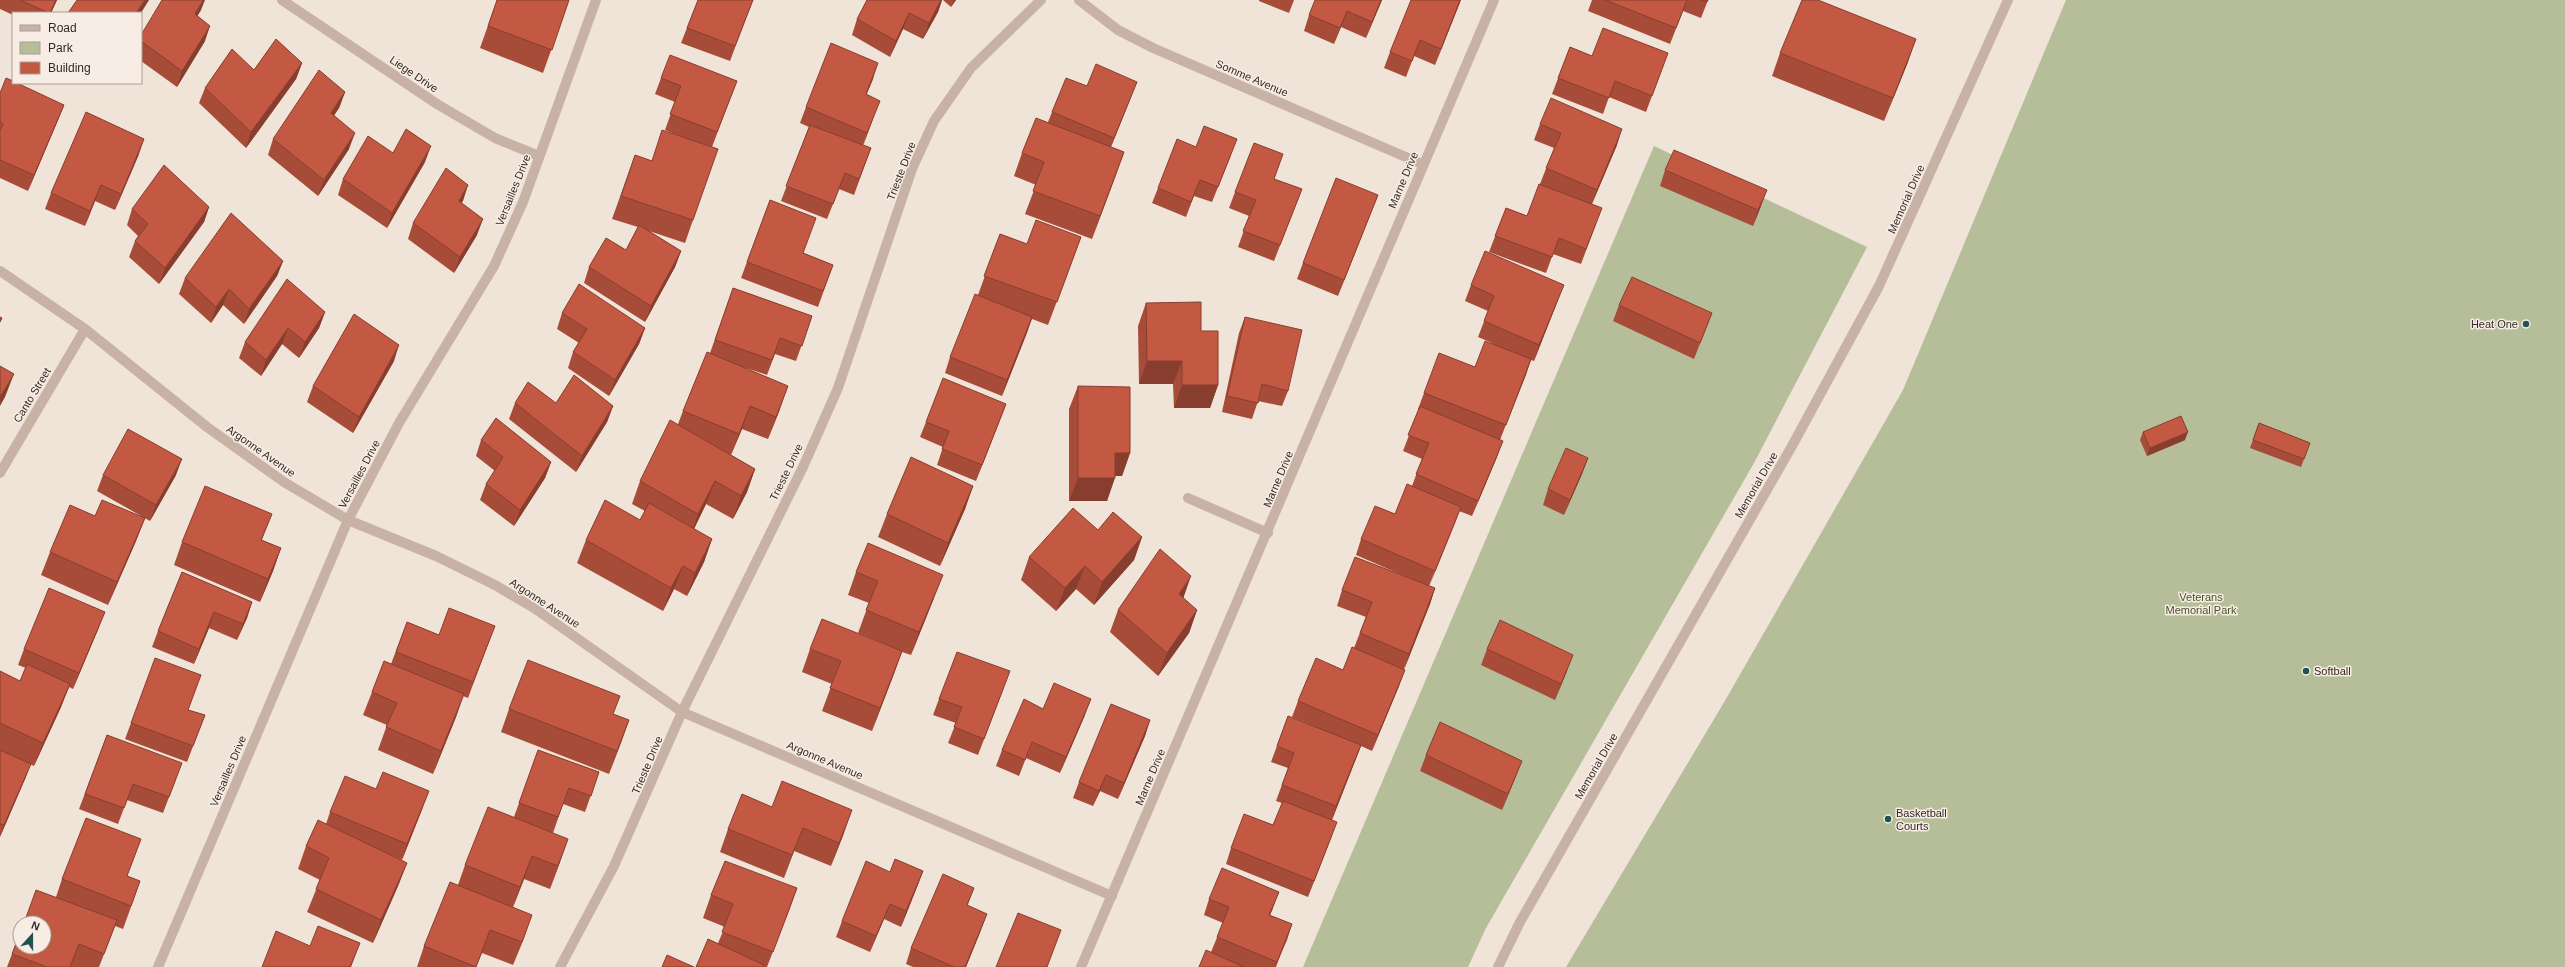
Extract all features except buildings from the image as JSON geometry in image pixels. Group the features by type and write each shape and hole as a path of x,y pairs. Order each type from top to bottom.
{"street":[{"name":"Liege Drive","path":"282,0 437,104 495,138 539,156"},
{"name":"Versailles Drive","path":"158,967 348,520 399,423 494,266 523,202 596,0"},
{"name":"Trieste Drive","path":"560,967 614,866 682,712 802,467 838,388 912,169 934,121 971,68 1040,0"},
{"name":"Somme Avenue","path":"1079,0 1118,30 1153,48 1422,164"},
{"name":"Marne Drive","path":"1081,967 1268,533 1422,164 1494,0"},
{"name":"Memorial Drive","path":"1498,967 1520,922 1792,446 1879,286 2008,0"},
{"name":"Argonne Avenue","path":"0,271 85,329 207,428 284,482 348,520 436,556 495,585 534,608 682,712 1112,896"},
{"name":"Canto Street","path":"0,473 85,329"},
{"path":"1188,498 1268,533"}],"green space":[{"name":"Veterans Memorial Park","path":"2066,0 2565,0 2565,967 1566,967 1726,699 1903,390"},
{"path":"1654,146 1867,247 1754,463 1486,928 1468,967 1303,967"}],"place":[{"name":"Heat One","path":"2526,324"},
{"name":"Softball","path":"2306,671"},
{"name":"Basketball Courts","path":"1888,819"}]}
